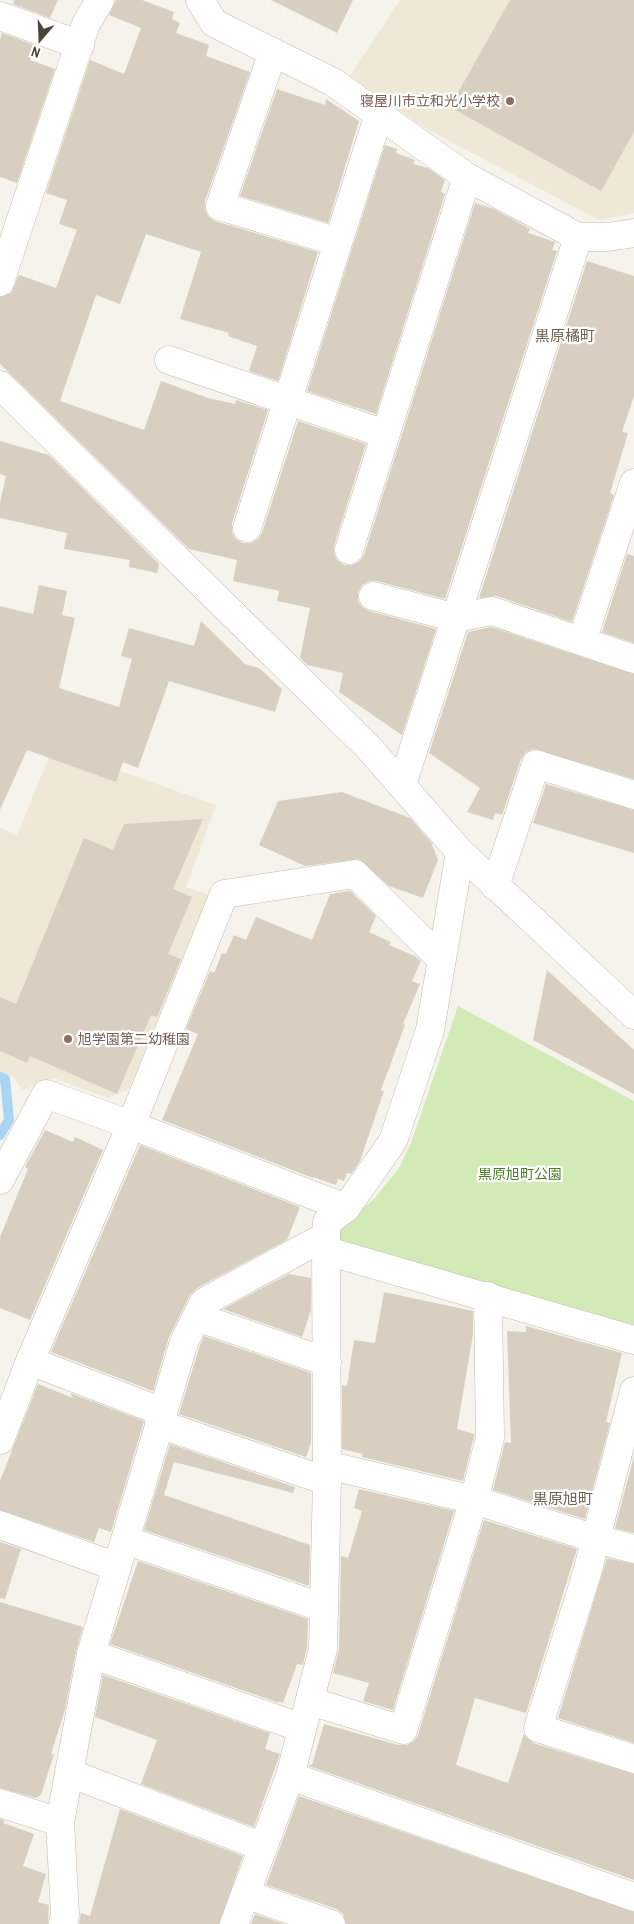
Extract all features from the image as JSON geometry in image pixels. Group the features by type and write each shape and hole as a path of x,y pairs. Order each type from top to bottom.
{"street":[{"path":"0,282 86,24 100,0"},
{"path":"200,0 214,23 333,82 467,177 578,237 608,238 634,233"},
{"path":"0,16 80,45"},
{"path":"273,52 220,206 338,242"},
{"path":"247,528 379,114"},
{"path":"350,550 467,177"},
{"path":"402,785 578,237"},
{"path":"169,360 385,434"},
{"path":"0,384 370,748 460,852 634,1015"},
{"path":"582,641 634,483"},
{"path":"374,596 456,618 492,611 634,659"},
{"path":"495,886 536,764 634,795"},
{"path":"234,1924 290,1776 323,1649 327,1473 327,1222 346,1208 393,1141 430,1030 460,852"},
{"path":"0,1440 30,1361 131,1125 224,894 355,874 441,959"},
{"path":"0,1180 46,1094 346,1208"},
{"path":"63,1924 65,1915 60,1822 91,1654 184,1342 204,1302 327,1243 488,1296 634,1340"},
{"path":"310,1701 403,1730 474,1500 490,1438 488,1296"},
{"path":"197,1317 327,1362"},
{"path":"30,1361 161,1418 327,1473 474,1500 596,1539 634,1549"},
{"path":"634,1391 596,1539 538,1728 634,1759"},
{"path":"0,1525 117,1567"},
{"path":"125,1540 324,1608"},
{"path":"91,1654 302,1728"},
{"path":"69,1773 263,1846"},
{"path":"290,1776 634,1897"},
{"path":"0,1803 60,1822"},
{"path":"245,1894 331,1924"}],"shaded area":[{"name":"寝屋川市立和光小学校","path":"400,0 634,0 634,213 599,220 423,127 350,76"},
{"path":"53,747 216,805 186,887 208,895 129,1089 107,1098 54,1078 23,1090 13,1077 0,1072 0,827 17,836"}],"green space":[{"name":"黒原旭町公園","path":"458,1006 634,1101 634,1327 337,1242 339,1229 375,1198 399,1168 411,1143"}],"building":[{"path":"14,0 58,0 50,18 13,4"},
{"path":"116,0 142,0 174,12 172,19 180,23 176,33 209,45 206,56 250,72 205,201 205,209 208,216 215,221 318,252 278,381 249,371 257,346 228,336 229,333 180,319 201,252 146,234 120,304 96,295 60,401 144,430 161,381 208,398 235,404 236,400 268,410 232,523 232,532 235,538 242,543 251,543 258,539 262,533 298,421 366,444 334,546 337,560 344,565 352,565 360,561 364,555 475,203 494,209 530,229 528,233 555,242 552,250 557,251 445,599 377,581 369,581 362,585 358,592 358,601 362,607 369,611 436,629 402,735 339,692 343,673 307,665 300,658 310,608 277,601 279,591 233,581 237,560 189,549 0,364 0,297 11,293 19,275 56,288 77,230 59,224 67,200 46,193 90,60 124,74 141,28 109,15"},
{"path":"271,0 353,0 337,33"},
{"path":"510,0 634,0 634,132 601,191 450,107"},
{"path":"2,33 37,46 30,60 55,69 17,183 0,177 0,40"},
{"path":"277,89 325,105 326,99 359,121 328,223 240,196"},
{"path":"385,145 397,149 396,153 415,160 413,164 428,168 445,180 441,192 445,194 376,414 307,391"},
{"path":"587,261 634,276 634,396 622,432 628,433 610,493 614,495 572,622 497,596 479,598"},
{"path":"0,441 49,455 159,564 157,573 129,567 130,560 64,549 67,533 0,518 0,503 6,476 0,474"},
{"path":"627,554 634,556 634,643 602,632"},
{"path":"39,585 67,591 62,615 75,618 59,688 119,707 132,659 121,656 129,628 194,646 201,621 245,664 259,668 282,689 275,712 169,681 138,768 123,762 116,782 27,750 0,810 0,606 33,614"},
{"path":"491,627 634,674 634,779 533,749 526,752 521,759 502,815 495,813 493,820 467,812 480,788 429,753 468,632"},
{"path":"546,784 634,810 634,853 533,823"},
{"path":"342,792 410,818 431,842 438,860 423,898 389,886 359,859 305,866 259,845 278,801"},
{"path":"203,819 173,889 192,897 168,954 181,959 157,1017 151,1015 117,1094 30,1056 27,1063 0,1051 0,997 16,1004 84,838 113,850 124,824"},
{"path":"350,891 376,916 369,932 391,942 389,945 415,956 421,961 412,981 420,984 403,1024 405,1025 381,1090 384,1091 360,1161 351,1174 347,1173 344,1181 338,1179 336,1185 162,1120 198,1034 186,1029 210,971 214,973 222,953 226,954 234,935 246,940 256,917 312,940 330,894"},
{"path":"547,970 634,1050 634,1094 533,1040"},
{"path":"45,1130 73,1142 75,1137 103,1150 30,1320 0,1308 0,1237 28,1169 25,1167"},
{"path":"140,1145 300,1207 287,1240 197,1288 190,1295 169,1337 153,1391 51,1352"},
{"path":"289,1274 311,1278 311,1310 302,1337 223,1309"},
{"path":"384,1292 473,1311 473,1334 457,1429 474,1434 463,1481 362,1457 363,1454 342,1449 342,1385 347,1386 354,1340 375,1343"},
{"path":"526,1326 622,1353 606,1422 610,1423 585,1519 493,1490 505,1442 511,1443 507,1331 526,1332"},
{"path":"204,1336 311,1373 311,1443 306,1457 179,1414"},
{"path":"38,1384 73,1398 70,1393 144,1421 111,1532 99,1528 94,1542 0,1510 0,1481"},
{"path":"170,1444 295,1487 293,1493 174,1462 164,1495 310,1545 309,1586 144,1530"},
{"path":"634,1456 634,1533 615,1528"},
{"path":"359,1489 454,1511 393,1710 363,1701 369,1683 333,1673 339,1649 341,1556 348,1558 362,1511 354,1508"},
{"path":"484,1520 577,1549 526,1713 475,1698 456,1765 508,1783 524,1734 533,1743 634,1774 634,1880 309,1766 309,1764 312,1765 324,1724 398,1745 407,1745 414,1741 418,1735"},
{"path":"0,1542 21,1549 5,1599 0,1598"},
{"path":"607,1558 634,1564 634,1743 558,1718"},
{"path":"138,1561 308,1619 307,1647 303,1665 297,1664 283,1703 110,1644"},
{"path":"0,1602 83,1627 76,1651 65,1710 51,1754 54,1754 41,1795 36,1798 0,1788"},
{"path":"103,1675 270,1733 265,1749 280,1754 254,1827 141,1784 157,1740 95,1717"},
{"path":"299,1796 634,1912 634,1924 346,1924 343,1914 337,1909 266,1885"},
{"path":"120,1809 243,1856 219,1924 79,1924 81,1913 90,1916"},
{"path":"0,1819 5,1821 3,1823 34,1834 23,1866 46,1874 38,1902 49,1905 48,1924 0,1924"},
{"path":"255,1914 284,1924 251,1924"}],"waterway":[{"path":"0,1077 5,1079 9,1120 0,1135"}],"place":[{"name":"寝屋川市立和光小学校","path":"510,101"},
{"name":"旭学園第二幼稚園","path":"68,1039"}],"district":[{"name":"黒原橘町","path":"565,336"},
{"name":"黒原旭町","path":"563,1499"}]}
